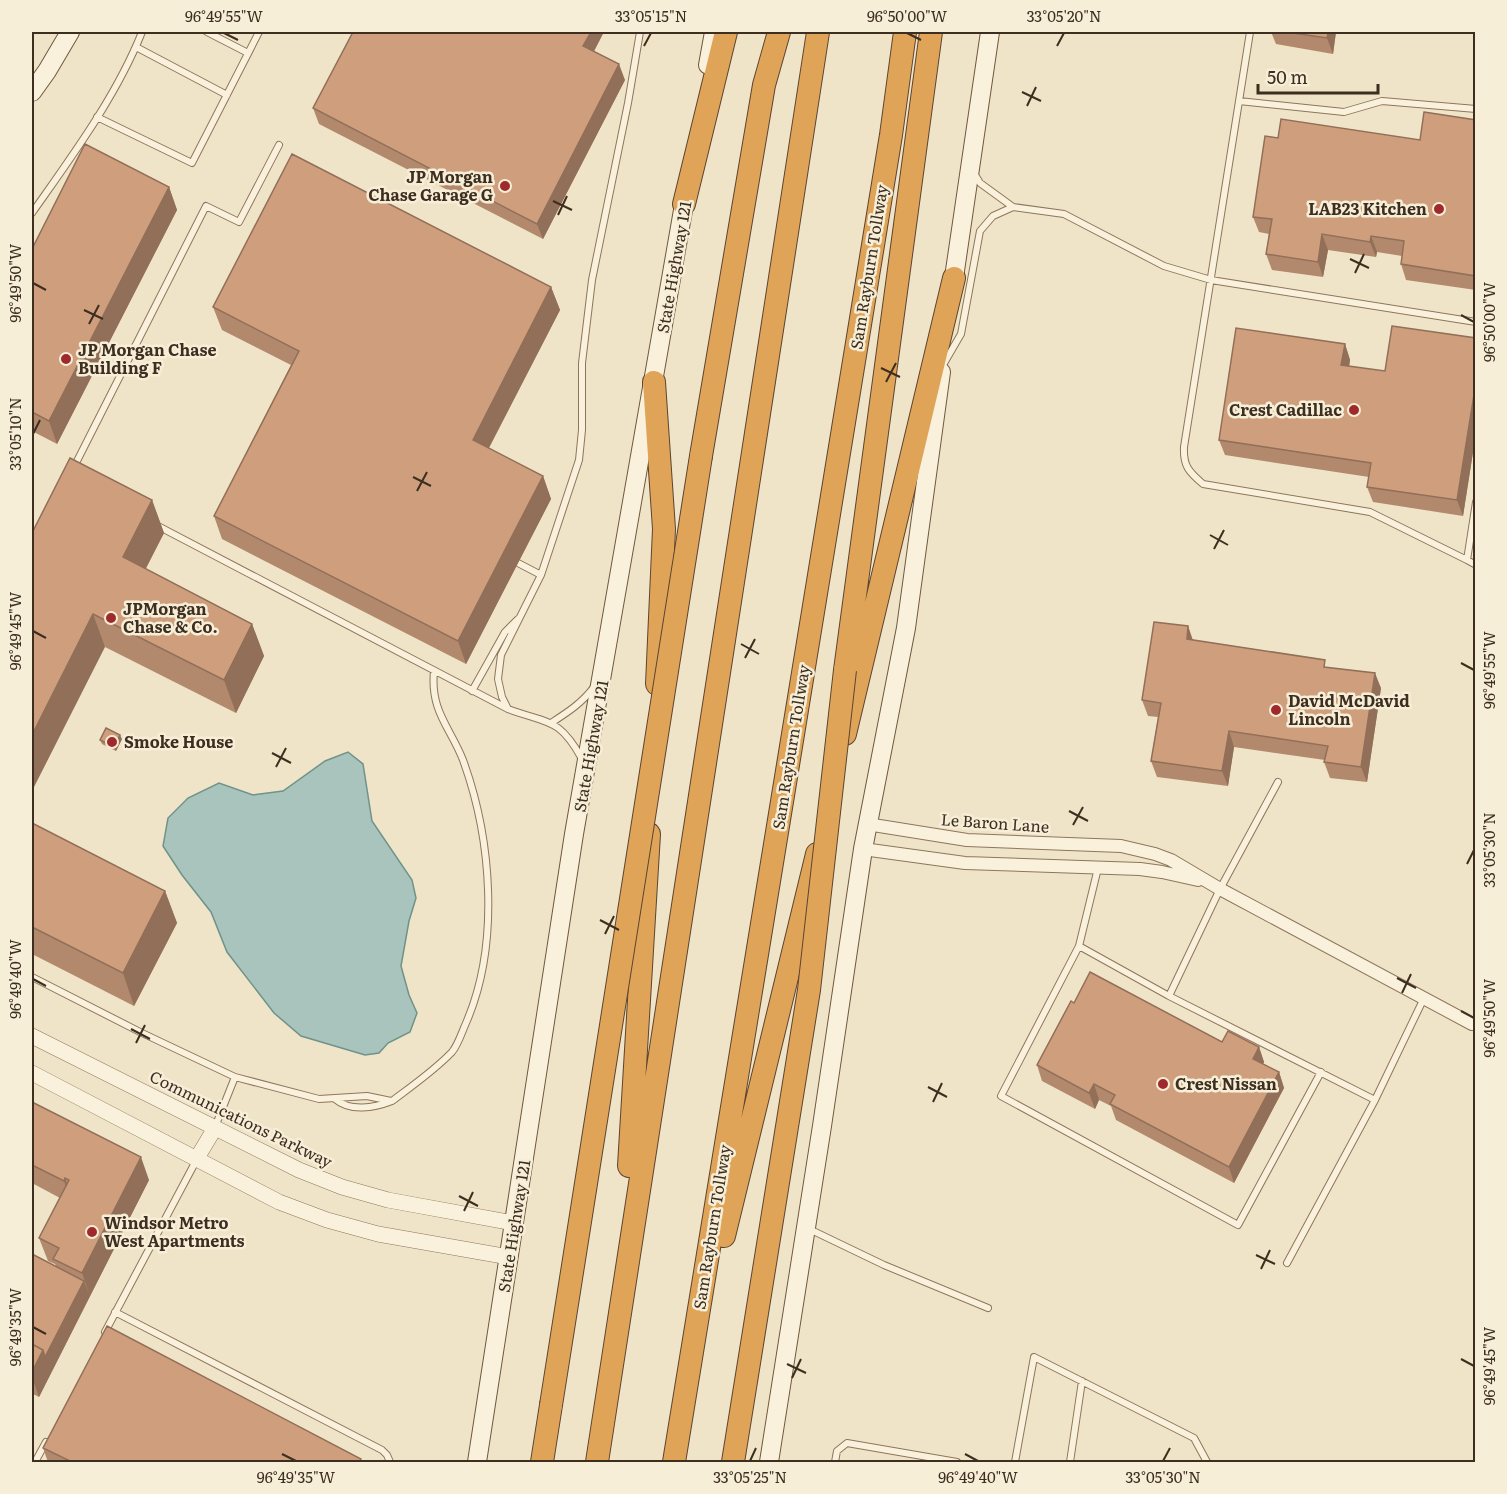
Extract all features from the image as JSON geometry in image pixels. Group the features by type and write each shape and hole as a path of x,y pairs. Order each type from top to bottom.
{"highway":[{"path":"684,204 726,32"},
{"path":"542,1462 701,456 764,85 779,32"},
{"path":"597,1462 818,32"},
{"name":"Sam Rayburn Tollway","path":"674,1462 891,135 905,32"},
{"path":"733,1462 809,990 845,670 931,32"},
{"path":"683,1406 954,278"},
{"path":"619,1314 647,876 664,529 654,382"}],"main road":[{"path":"32,92 70,32"},
{"name":"State Highway 121","path":"477,1462 586,768 714,32"},
{"path":"769,1462 867,824 906,628 990,32"}],"street":[{"name":"Le Baron Lane","path":"867,824 967,840 1121,846 1138,849 1171,860 1220,889 1474,1025"},
{"name":"Le Baron Lane","path":"863,849 965,863 1162,872 1200,881 1220,889"},
{"name":"Communications Parkway","path":"32,1036 299,1170 342,1187 388,1200 514,1223"},
{"path":"32,1073 279,1202 327,1220 378,1234 509,1257"},
{"path":"197,1158 215,1128"}],"lane":[{"path":"32,213 97,117 142,32"},
{"path":"207,32 248,53"},
{"path":"97,117 192,163 260,32"},
{"path":"508,709 502,697 498,679 501,655 541,575 579,460 582,430 582,363 592,280 640,32"},
{"path":"1250,32 1184,447 1184,457 1189,473 1203,484 1370,512 1476,565"},
{"path":"136,47 227,95"},
{"path":"1239,101 1344,112 1382,101 1476,109"},
{"path":"68,478 206,206 239,222 279,145"},
{"path":"970,168 980,183 1013,207 1064,214 1164,266 1210,280 1476,322"},
{"path":"941,367 961,334 980,231 993,216 1013,207"},
{"path":"1467,560 1476,502"},
{"path":"148,521 472,691 508,709 551,723 565,732 586,768"},
{"path":"518,563 541,575"},
{"path":"472,691 505,632 522,614"},
{"path":"334,1099 342,1106 366,1108 392,1101 453,1051 475,1001 489,929 486,852 462,759 442,722 432,689 434,671"},
{"path":"551,723 586,698 604,672"},
{"path":"1169,996 1220,889 1278,782"},
{"path":"1098,868 1079,946 1000,1096 1238,1225 1321,1072"},
{"path":"1079,946 1169,996 1376,1100"},
{"path":"32,977 235,1077 319,1099 367,1096 392,1101"},
{"path":"1287,1263 1376,1100 1424,998"},
{"path":"215,1128 235,1077"},
{"path":"99,1342 197,1158"},
{"path":"806,1227 884,1265 988,1308"},
{"path":"116,1312 382,1450 390,1462"},
{"path":"1015,1462 1034,1357 1194,1438 1207,1462"},
{"path":"1070,1462 1082,1381"},
{"path":"35,1462 51,1432"},
{"path":"835,1462 837,1451 847,1443 957,1462"}],"water":[{"path":"348,752 363,764 372,821 412,880 416,898 409,921 401,966 417,1013 410,1032 388,1043 379,1053 365,1055 301,1036 274,1013 227,952 211,912 163,846 168,818 188,798 219,783 253,795 283,791 325,761"}],"building":[{"name":"JP Morgan Chase Garage G","path":"353,32 591,32 583,46 619,64 537,224 313,108"},
{"path":"1286,32 1328,32 1327,38"},
{"path":"1424,112 1476,120 1476,276 1401,264 1404,241 1371,236 1370,242 1322,234 1318,262 1266,254 1272,219 1253,217 1265,136 1278,138 1281,119 1420,140"},
{"name":"JP Morgan Chase Building F","path":"85,144 169,187 49,421 32,412 32,249"},
{"path":"292,154 551,287 473,440 543,476 458,641 214,516 299,351 213,307"},
{"name":"Crest Cadillac","path":"1392,326 1476,338 1476,382 1457,500 1367,487 1371,463 1219,440 1236,328 1345,344 1341,365 1385,371"},
{"name":"JPMorgan Chase & Co.","path":"70,458 152,500 123,557 252,624 224,680 93,614 32,735 32,533"},
{"path":"1154,622 1188,626 1187,639 1325,660 1324,667 1375,673 1361,767 1324,762 1328,746 1229,731 1222,771 1151,761 1161,703 1142,700"},
{"name":"Smoke House","path":"106,728 120,735 114,747 100,740"},
{"path":"32,823 165,891 123,973 32,927"},
{"name":"Crest Nissan","path":"1090,972 1222,1042 1228,1031 1259,1047 1253,1059 1279,1072 1229,1167 1110,1104 1115,1095 1094,1084 1089,1093 1037,1065 1071,1001 1074,1003"},
{"name":"Windsor Metro West Apartments","path":"32,1102 141,1157 82,1273 53,1259 59,1248 39,1238 69,1180 65,1178 64,1181 32,1165"},
{"path":"32,1254 84,1281 45,1357 43,1350 32,1344"},
{"path":"107,1326 361,1459 359,1462 72,1462 43,1448"},
{"path":"32,1344 43,1350 32,1372"}],"place":[{"name":"JP Morgan Chase Garage G","path":"505,186"},
{"name":"LAB23 Kitchen","path":"1439,209"},
{"name":"JP Morgan Chase Building F","path":"66,359"},
{"name":"Crest Cadillac","path":"1354,410"},
{"name":"JPMorgan Chase & Co.","path":"111,618"},
{"name":"David McDavid Lincoln","path":"1276,710"},
{"name":"Smoke House","path":"112,742"},
{"name":"Crest Nissan","path":"1163,1084"},
{"name":"Windsor Metro West Apartments","path":"92,1232"}]}
